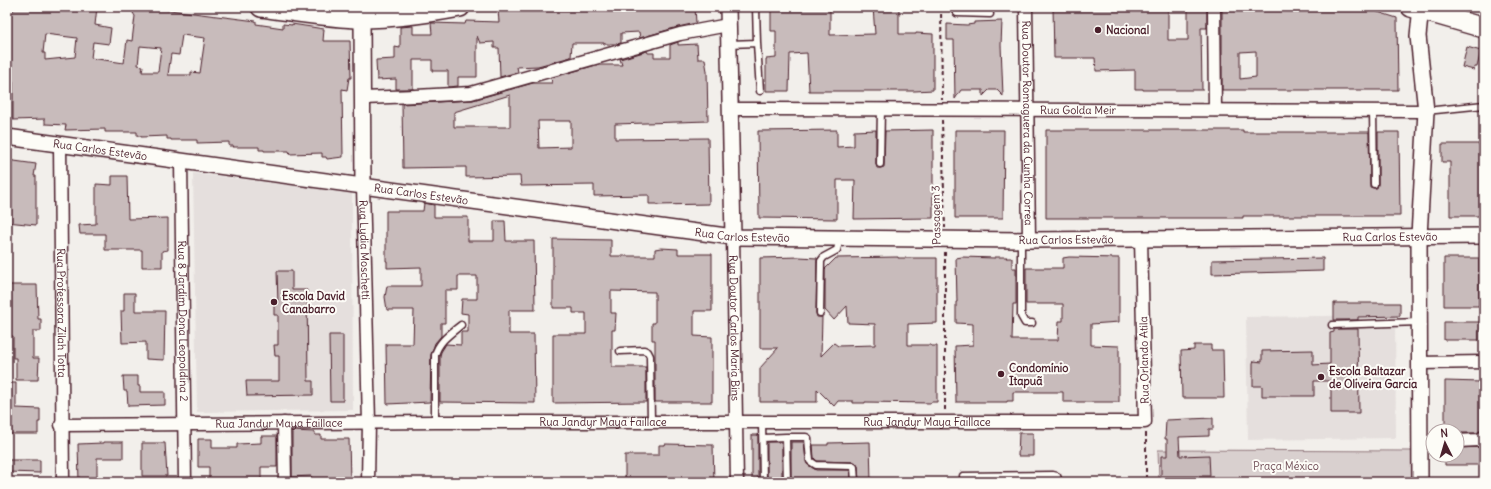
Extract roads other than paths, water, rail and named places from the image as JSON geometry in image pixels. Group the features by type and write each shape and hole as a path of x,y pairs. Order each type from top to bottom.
{"main road":[{"path":"262,7 362,18 409,16 460,7"},
{"path":"1418,8 1484,28"}],"street":[{"name":"Rua Doutor Carlos Maria Bins","path":"728,7 737,482"},
{"name":"Rua Doutor Romaguera da Cunha Correa","path":"1025,240 1027,110 1026,7"},
{"path":"1214,7 1215,110"},
{"path":"1418,8 1418,36 1426,110 1419,236 1419,362 1425,423"},
{"name":"Rua Lydia Moschetti","path":"362,18 363,186 369,422 368,482"},
{"path":"363,98 471,93 680,34 728,25"},
{"name":"Rua Golda Meir","path":"730,109 1426,110"},
{"name":"Rua Carlos Estevão","path":"7,137 733,237 1025,240 1484,236"},
{"name":"Rua Professora Zilah Totta","path":"60,144 63,482"},
{"name":"Rua 8 Jardim Dona Leopoldina 2","path":"181,161 185,482"},
{"name":"Rua Orlando Atila","path":"1141,238 1145,422"},
{"path":"1419,362 1484,362"},
{"name":"Rua Jandyr Maya Faillace","path":"62,425 369,422 1145,422"},
{"path":"284,423 285,482"},
{"path":"1465,441 1479,440 1484,437"},
{"path":"1420,482 1425,453"}],"lane":[{"path":"756,7 760,91"},
{"path":"952,7 957,13 990,14"},
{"path":"336,9 362,18"},
{"path":"729,44 757,43"},
{"path":"1426,110 1484,105"},
{"path":"880,164 881,109"},
{"path":"1373,110 1374,184"},
{"path":"820,313 821,261 824,256 837,250 840,238"},
{"path":"1025,240 1021,316 1026,323 1032,323"},
{"path":"1332,325 1420,322"},
{"path":"434,422 435,355 437,347 445,338 461,325"},
{"path":"620,351 644,350 648,352 650,356 650,422"},
{"path":"762,421 763,482"},
{"path":"786,437 787,482"},
{"path":"763,438 806,437 808,438 810,461 816,465 852,466 854,467 855,482"},
{"path":"963,476 1053,475 1057,476 1059,482"}],"place":[{"name":"Nacional","path":"1098,30"},
{"name":"Escola David Canabarro","path":"274,302"},
{"name":"Condomínio Itapuã","path":"1001,374"},
{"name":"Escola Baltazar de Oliveira Garcia","path":"1321,377"}],"park label":[{"name":"Praça México","path":"1286,466"}]}
